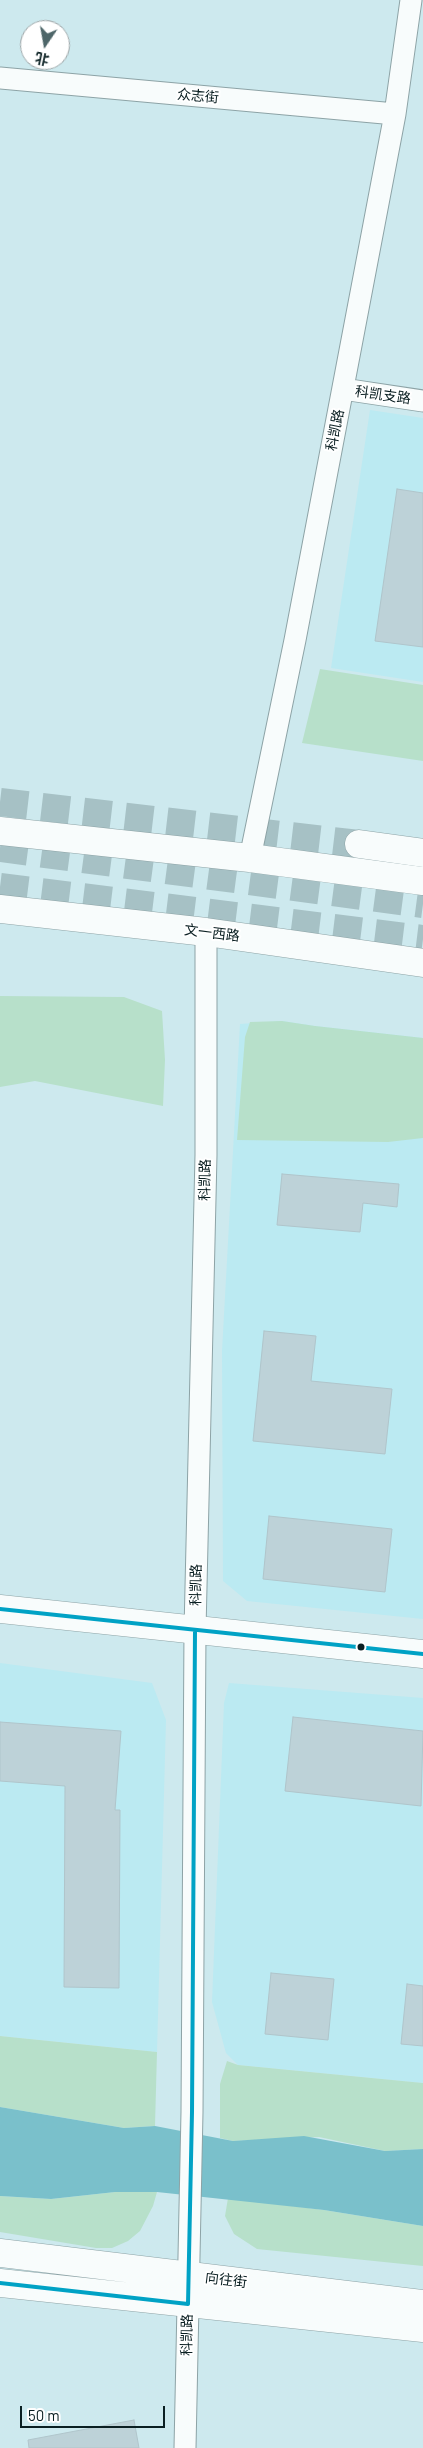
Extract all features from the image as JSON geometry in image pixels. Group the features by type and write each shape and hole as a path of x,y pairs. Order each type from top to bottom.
{"main road":[{"path":"0,831 250,858 423,881"},
{"path":"359,844 423,853"},
{"name":"文一西路","path":"0,909 206,932 423,963"},
{"path":"0,1609 423,1654"},
{"name":"向往街","path":"0,2254 423,2304"},
{"name":"向往街","path":"0,2283 423,2328"}],"street":[{"name":"科凯路","path":"250,858 295,640 395,114 410,0"},
{"name":"众志街","path":"0,78 395,114"},
{"name":"科凯支路","path":"343,389 423,401"},
{"name":"科凯路","path":"185,2448 192,2112 195,1630 205,1165 206,932"}],"shaded area":[{"path":"370,410 423,418 423,682 331,668"},
{"path":"282,1021 423,1038 423,1619 247,1601 223,1581 222,1351 240,1024"},
{"path":"0,1663 152,1683 166,1720 157,2052 0,2036"},
{"path":"229,1683 423,1698 423,2083 238,2065 226,2053 212,2002 224,1703"},
{"path":"0,2107 124,2128 155,2126 233,2141 304,2136 385,2151 423,2149 423,2226 324,2210 157,2192 115,2192 51,2199 0,2196"}],"green space":[{"path":"320,669 423,685 423,761 302,743"},
{"path":"0,996 124,997 162,1011 165,1060 163,1106 35,1081 0,1087"},
{"path":"282,1021 423,1038 423,1138 388,1142 237,1140 245,1037 250,1022"},
{"path":"0,2036 157,2052 155,2126 124,2128 0,2107"},
{"path":"227,2061 238,2065 423,2083 423,2149 385,2151 319,2137 233,2141 220,2138 220,2084"},
{"path":"115,2192 157,2192 153,2206 140,2231 128,2241 112,2248 96,2248 0,2232 0,2196 51,2199"},
{"path":"228,2198 324,2210 423,2226 423,2266 257,2249 234,2234 225,2216"}],"building":[{"path":"397,489 423,493 423,647 375,641"},
{"path":"282,1174 399,1184 397,1207 363,1203 360,1232 277,1225"},
{"path":"264,1331 316,1336 311,1381 392,1389 385,1454 253,1441"},
{"path":"269,1516 392,1529 385,1592 263,1579"},
{"path":"293,1717 423,1731 421,1806 285,1791"},
{"path":"0,1722 121,1731 115,1810 120,1810 119,1988 64,1987 65,1786 0,1781"},
{"path":"271,1973 334,1979 328,2040 265,2034"},
{"path":"407,1984 423,1986 423,2046 401,2044"},
{"path":"134,2420 139,2448 29,2448 28,2440"}],"tunnel":[{"path":"0,802 359,844"},
{"path":"0,848 423,904"},
{"path":"0,887 423,939"}],"transit line":[{"path":"0,1609 423,1654"},
{"path":"0,2283 188,2304 192,2112 195,1630"}]}
